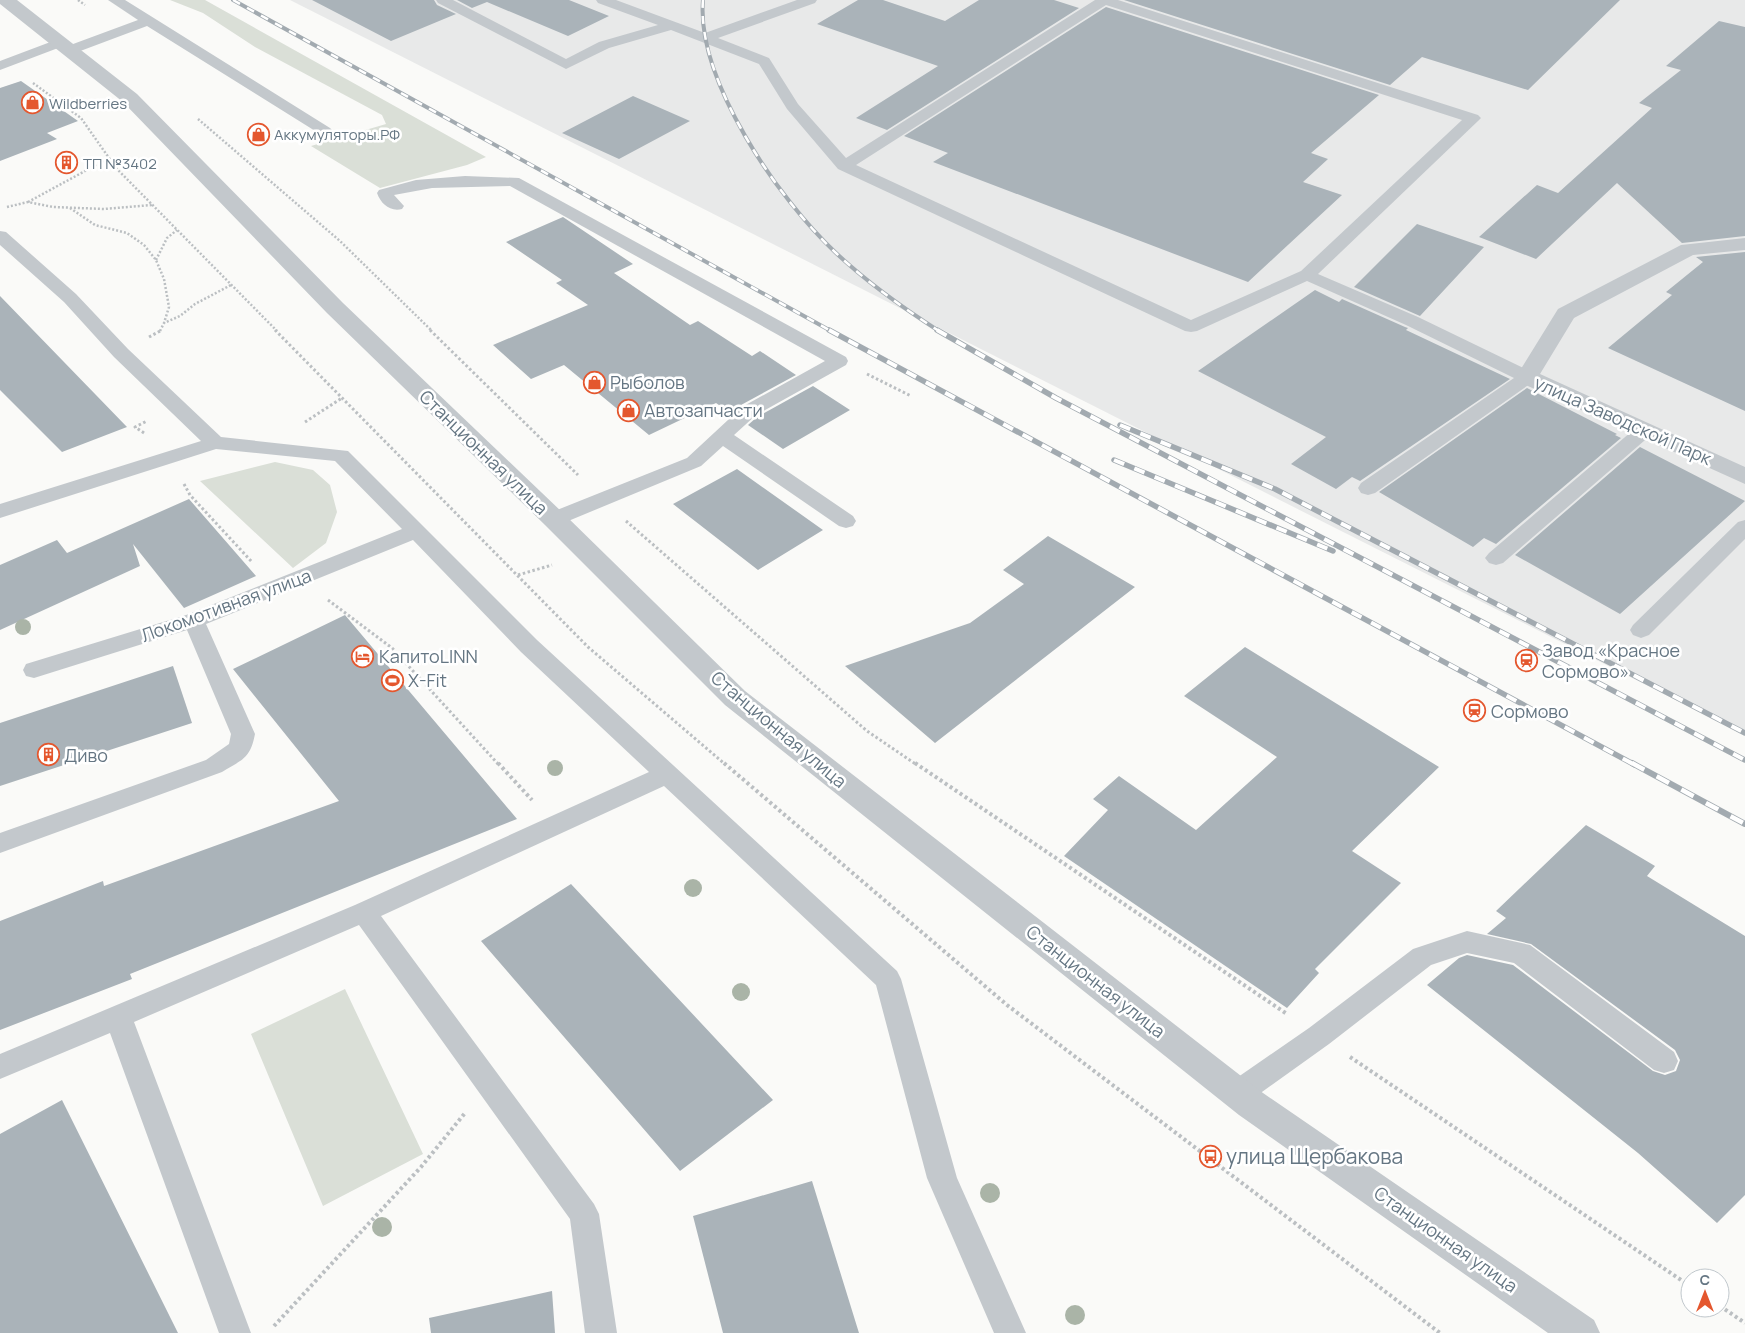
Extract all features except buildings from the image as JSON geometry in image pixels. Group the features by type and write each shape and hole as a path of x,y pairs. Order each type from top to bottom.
{"street":[{"name":"Станционная улица","path":"6,0 130,98 335,308 554,519 735,698 1238,1093 1580,1333"},
{"name":"улица Заводской Парк","path":"1745,244 1688,249 1566,314 1527,377 1745,476"}],"lane":[{"path":"115,0 325,131"},
{"path":"443,0 566,66 579,56 623,38 672,26"},
{"path":"602,0 764,61 792,106 844,166 1192,327 1307,275 1473,118 1103,0 844,166"},
{"path":"705,38 810,0"},
{"path":"0,66 65,46 104,37 149,21"},
{"path":"396,206 384,193 403,186 475,181 513,181 839,361 749,411 694,462 554,519"},
{"path":"0,236 70,298 121,353 215,443"},
{"path":"1307,275 1412,321 1527,377 1368,488"},
{"path":"1496,558 1645,430"},
{"path":"722,436 846,521"},
{"path":"0,511 215,443 341,455 529,646 888,979 942,1178 1010,1333"},
{"path":"1641,630 1745,527"},
{"name":"Локомотивная улица","path":"34,670 194,620 416,531"},
{"path":"0,843 214,766 240,750 243,734 194,620"},
{"path":"0,1067 364,912 636,779 667,774"},
{"path":"364,912 584,1214 601,1333"},
{"path":"1238,1093 1319,1036 1422,957 1467,942 1521,953 1664,1061"},
{"path":"118,1016 235,1333"}],"path":[{"path":"78,0 94,12 104,37"},
{"path":"198,119 340,241 603,499 867,731 1680,1279"},
{"path":"0,209 28,202 109,158"},
{"path":"28,202 53,207 104,209 152,205"},
{"path":"70,208 95,225 127,233 144,245 156,260 164,279 170,307 162,330 121,353"},
{"path":"156,260 167,238 177,230"},
{"path":"164,323 180,316 195,304 231,285"},
{"path":"898,390 911,396"},
{"path":"392,648 536,804"},
{"path":"268,1333 421,1166 489,1084"},
{"path":"1730,1313 1745,1323"}],"shaded area":[{"path":"170,0 205,0 486,157 467,165 380,188 311,146 386,124 382,115 255,47 203,13"},
{"name":"Завод «Красное Сормово»","path":"290,0 1745,0 1745,735"},
{"path":"275,462 313,470 330,485 337,512 326,543 293,568 200,481"},
{"path":"345,989 423,1154 323,1206 251,1034"}],"railway":[{"path":"233,0 831,331"},
{"path":"703,0 704,32 713,66 727,101 767,171 790,202 836,253 886,295 939,331"},
{"path":"829,330 1635,765"},
{"path":"937,330 1056,398 1745,760"},
{"path":"1120,425 1275,489 1745,733"},
{"path":"1114,460 1333,551"},
{"path":"1632,763 1745,824"}],"place":[{"name":"Wildberries","path":"33,103"},
{"name":"Аккумуляторы.РФ","path":"258,134"},
{"name":"ТП №3402","path":"67,163"},
{"name":"Рыболов","path":"594,382"},
{"name":"Автозапчасти","path":"628,410"},
{"name":"КапитоLINN","path":"363,656"},
{"name":"Завод «Красное Сормово»","path":"1526,660"},
{"name":"X-Fit","path":"392,680"},
{"name":"Сормово","path":"1475,711"},
{"name":"Диво","path":"48,755"},
{"name":"улица Щербакова","path":"1210,1156"}]}
